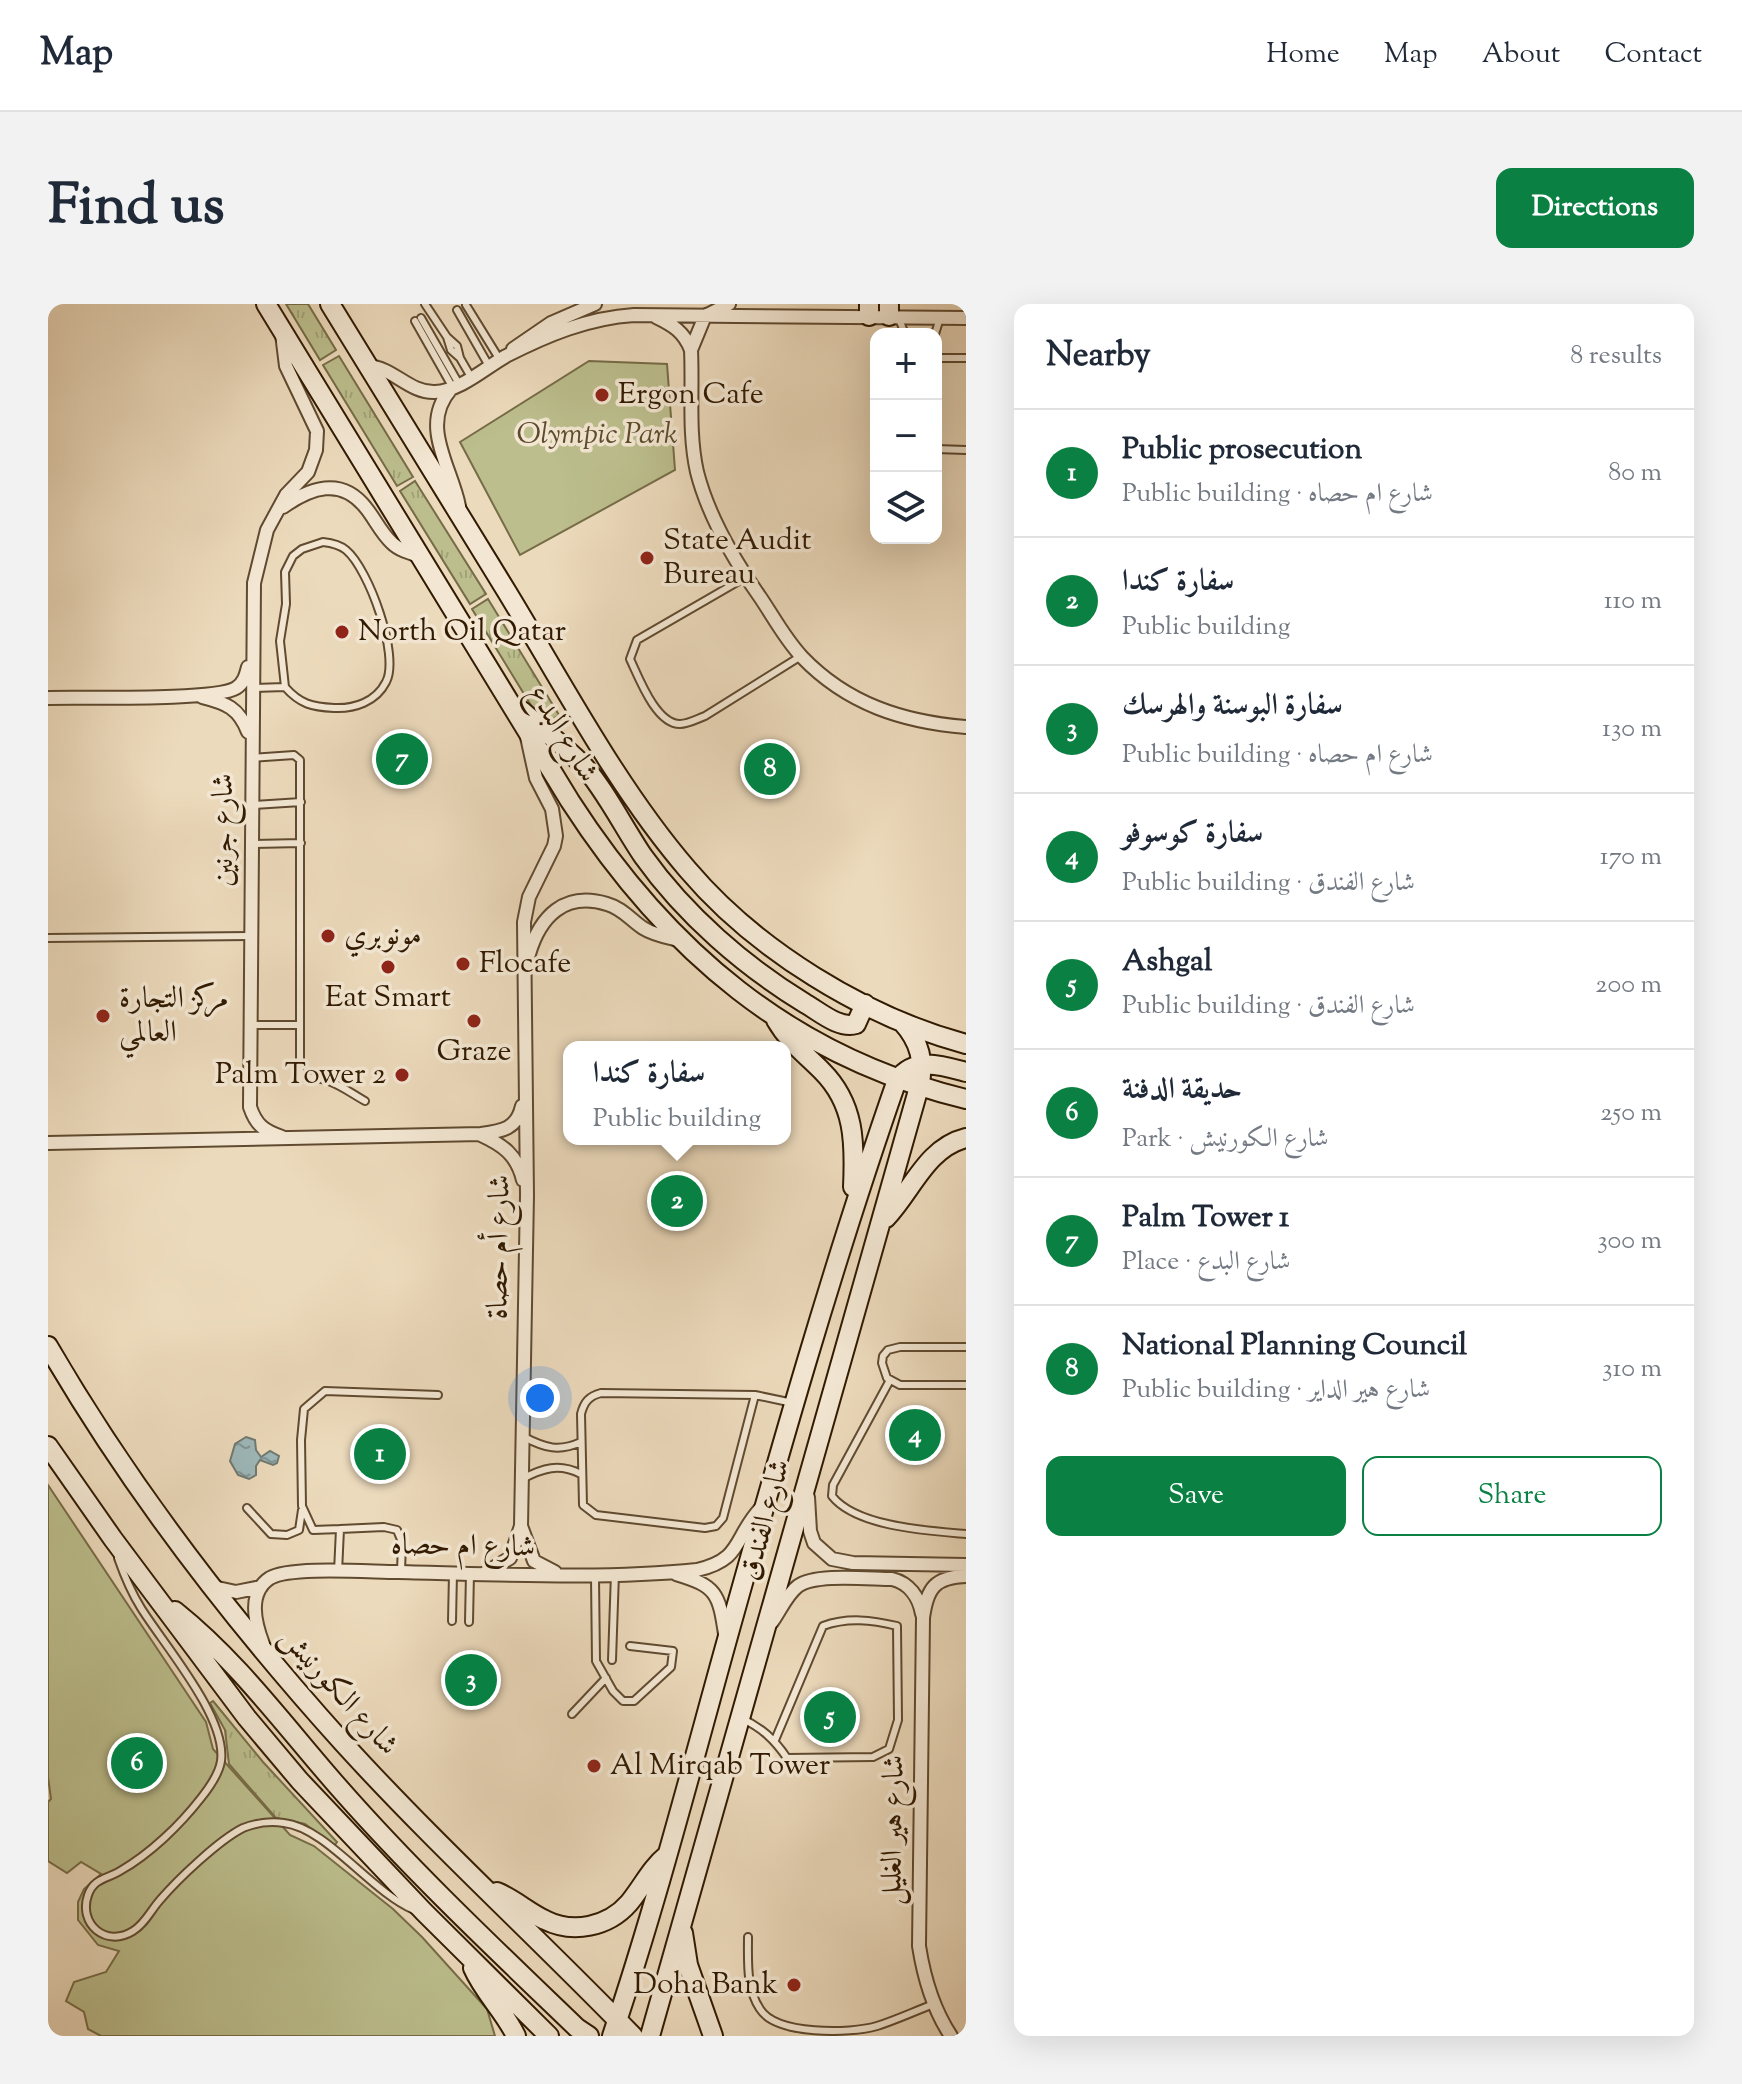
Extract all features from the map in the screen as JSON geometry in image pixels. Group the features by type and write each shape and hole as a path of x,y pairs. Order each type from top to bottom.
{"main road":[{"name":"شارع البدع","path":"266,304 601,850 679,940 737,991 828,1048 897,1080 966,1099"},
{"name":"شارع البدع","path":"330,304 600,746 659,834 689,871 718,902 780,953 865,1004 902,1022 966,1044"},
{"path":"508,698 584,766 643,857 703,925 795,997 839,1023 856,1024 865,1004"},
{"path":"773,1015 790,1041"},
{"path":"902,1022 916,1042 922,1064"},
{"path":"791,1042 831,1081 847,1107 855,1153 852,1210"},
{"path":"897,1080 908,1069 922,1064 966,1072"},
{"name":"شارع الفندق","path":"650,2036 766,1631 805,1480 881,1223 919,1087 922,1064"},
{"name":"شارع الفندق","path":"614,2028 669,1853 852,1210 897,1080"},
{"path":"881,1223 895,1209 929,1161 951,1143 966,1138"},
{"name":"شارع الكورنيش","path":"48,1346 130,1476 266,1655 344,1744 484,1887 614,2028 633,2036"},
{"path":"48,1446 113,1539 247,1718 300,1781 424,1912 549,2036"},
{"path":"157,1598 227,1657 342,1791 421,1875 589,2036"},
{"path":"484,1887 513,1899 553,1923 568,1927 593,1925 609,1919 626,1906 650,1870 669,1853"},
{"path":"682,1926 688,1965 713,2036"},
{"path":"469,1957 482,1987 516,2036"}],"street":[{"path":"499,360 530,335 595,304"},
{"path":"691,350 705,316 729,304"},
{"path":"368,366 390,371 422,391 437,392 458,384 499,360 585,322 618,316 652,316 680,310 705,316 869,310 966,318"},
{"path":"652,316 677,328 691,350 692,444 698,475 712,511 746,577 801,656 826,677 884,711 919,722 966,727"},
{"name":"شارع جرنين","path":"282,331 286,366 317,431 316,450 308,472 286,495 277,510 255,569 251,656 250,1107 255,1122 282,1137"},
{"path":"458,384 439,407 436,431 460,514"},
{"path":"277,510 309,490 346,492 359,500 393,544 420,556"},
{"path":"48,698 194,695 228,691 238,687 245,679 251,656"},
{"path":"194,695 223,702 236,710 251,739"},
{"name":"شارع أم حصاة","path":"485,1573 510,1558 521,1526 527,1195 524,922 529,897 556,836 552,809 536,778 525,727"},
{"name":"شارع أم حصاة","path":"525,969 541,923 556,910 580,901 607,904 619,909 649,932 679,940"},
{"path":"48,1143 481,1134 512,1127 521,1111 527,1083"},
{"path":"481,1134 498,1143 515,1158 527,1195"},
{"path":"805,1480 814,1543 832,1559 853,1563 966,1565"},
{"name":"شارع ام حصاه","path":"212,1586 236,1592 261,1587 279,1573 615,1573 669,1572 718,1565 730,1555 745,1529 768,1502"},
{"name":"شارع أم حصاة","path":"521,1526 534,1561 558,1574"},
{"name":"شارع ام حصاه","path":"669,1572 700,1581 715,1594 726,1644"},
{"name":"شارع هير الغليل","path":"951,2036 934,2004 919,1946 923,1618 925,1604 936,1583 951,1576 966,1576"},
{"path":"766,1631 795,1588 818,1579 900,1581 915,1594 923,1618"},
{"path":"261,1587 255,1598 255,1608 266,1655"}],"lane":[{"path":"425,304 447,337 457,346 460,358 458,384"},
{"path":"466,305 499,360"},
{"path":"457,310 499,360"},
{"path":"937,328 940,317"},
{"path":"418,319 458,384"},
{"path":"942,358 966,358"},
{"path":"942,449 966,450"},
{"path":"251,688 285,687 305,705 341,708 354,707 371,699 385,684 388,653 376,599 358,565 346,550 334,544 323,542 302,549 287,565 283,582 286,604 280,641 285,687"},
{"path":"746,577 637,640 630,659 653,706 672,722 681,724 692,721 801,656"},
{"path":"251,759 294,755 298,757 302,776 300,1077 322,1077 336,1082 365,1101"},
{"path":"250,805 301,802"},
{"path":"250,844 301,843"},
{"path":"48,938 250,936"},
{"path":"250,1025 300,1025"},
{"path":"966,1347 894,1348 883,1356 884,1370 890,1380 900,1385 966,1385"},
{"path":"890,1380 833,1485 832,1496 845,1508 910,1530 966,1534"},
{"path":"299,1530 304,1409 325,1391 438,1395"},
{"path":"755,1395 723,1518 716,1526 705,1528 591,1513 583,1505 581,1442 583,1406 587,1399 601,1393 755,1395 796,1404"},
{"path":"523,1436 557,1449 581,1442"},
{"path":"522,1479 552,1467 571,1469 581,1474"},
{"path":"302,1506 313,1530"},
{"path":"247,1508 271,1534 384,1527 397,1530 402,1542 401,1572"},
{"path":"338,1572 340,1529"},
{"path":"113,1539 127,1582 139,1606 215,1724 221,1762 212,1784 188,1815 125,1869 102,1877 92,1887 86,1908 91,1927 104,1936 132,1932 171,1888 231,1835 252,1824 273,1822 300,1826 309,1831 386,1895 424,1912"},
{"path":"452,1621 453,1573"},
{"path":"469,1622 470,1573"},
{"path":"595,1573 596,1661 623,1701 634,1701 671,1667 673,1651 630,1646"},
{"path":"612,1660 615,1573"},
{"path":"741,1718 758,1726 775,1740 787,1758 873,1757 889,1749 898,1720 897,1626 875,1620 837,1621 823,1626 775,1740"},
{"path":"572,1714 606,1678"},
{"path":"748,1937 751,1991 761,2012 780,2024 823,2031 874,2027 934,2004"}],"green space":[{"path":"286,304 308,304 336,350 320,360"},
{"path":"339,356 413,477 397,486 323,365"},
{"name":"Olympic Park","path":"589,361 667,364 675,470 520,555 460,442"},
{"path":"415,481 486,594 470,604 400,491"},
{"path":"488,599 559,715 543,725 472,609"},
{"path":"48,1485 206,1722 213,1749 290,1835 314,1846 393,1909 422,1937 487,2009 495,2036 101,2036 88,2029 84,2012 66,2001 74,1982 106,1972 119,1951 98,1945 78,1920 78,1902 84,1889 101,1874 81,1862 67,1873 48,1861 48,1802 51,1799 48,1777"},
{"path":"213,1701 263,1762 337,1842 334,1846 305,1824 276,1818 229,1764 225,1730 210,1703"}],"water":[{"path":"246,1437 255,1440 261,1457 270,1451 279,1456 273,1465 260,1460 256,1475 249,1479 238,1475 230,1461 235,1444"}],"place":[{"name":"Ergon Cafe","path":"602,395"},
{"name":"State Audit Bureau","path":"647,558"},
{"name":"North Oil Qatar","path":"342,632"},
{"name":"Palm Tower 1","path":"402,759"},
{"name":"National Planning Council","path":"770,769"},
{"name":"مونوبري","path":"328,936"},
{"name":"Flocafe","path":"463,964"},
{"name":"Eat Smart","path":"388,967"},
{"name":"مركز التجارة العالمي","path":"103,1016"},
{"name":"Graze","path":"474,1021"},
{"name":"Palm Tower 2","path":"402,1075"},
{"name":"سفارة كندا","path":"677,1201"},
{"name":"سفارة كوسوفو","path":"915,1435"},
{"name":"Public prosecution","path":"380,1454"},
{"name":"سفارة البوسنة والهرسك","path":"471,1680"},
{"name":"Ashgal","path":"830,1717"},
{"name":"حديقة الدفنة","path":"137,1763"},
{"name":"Al Mirqab Tower","path":"594,1766"},
{"name":"Doha Bank","path":"794,1985"}]}
